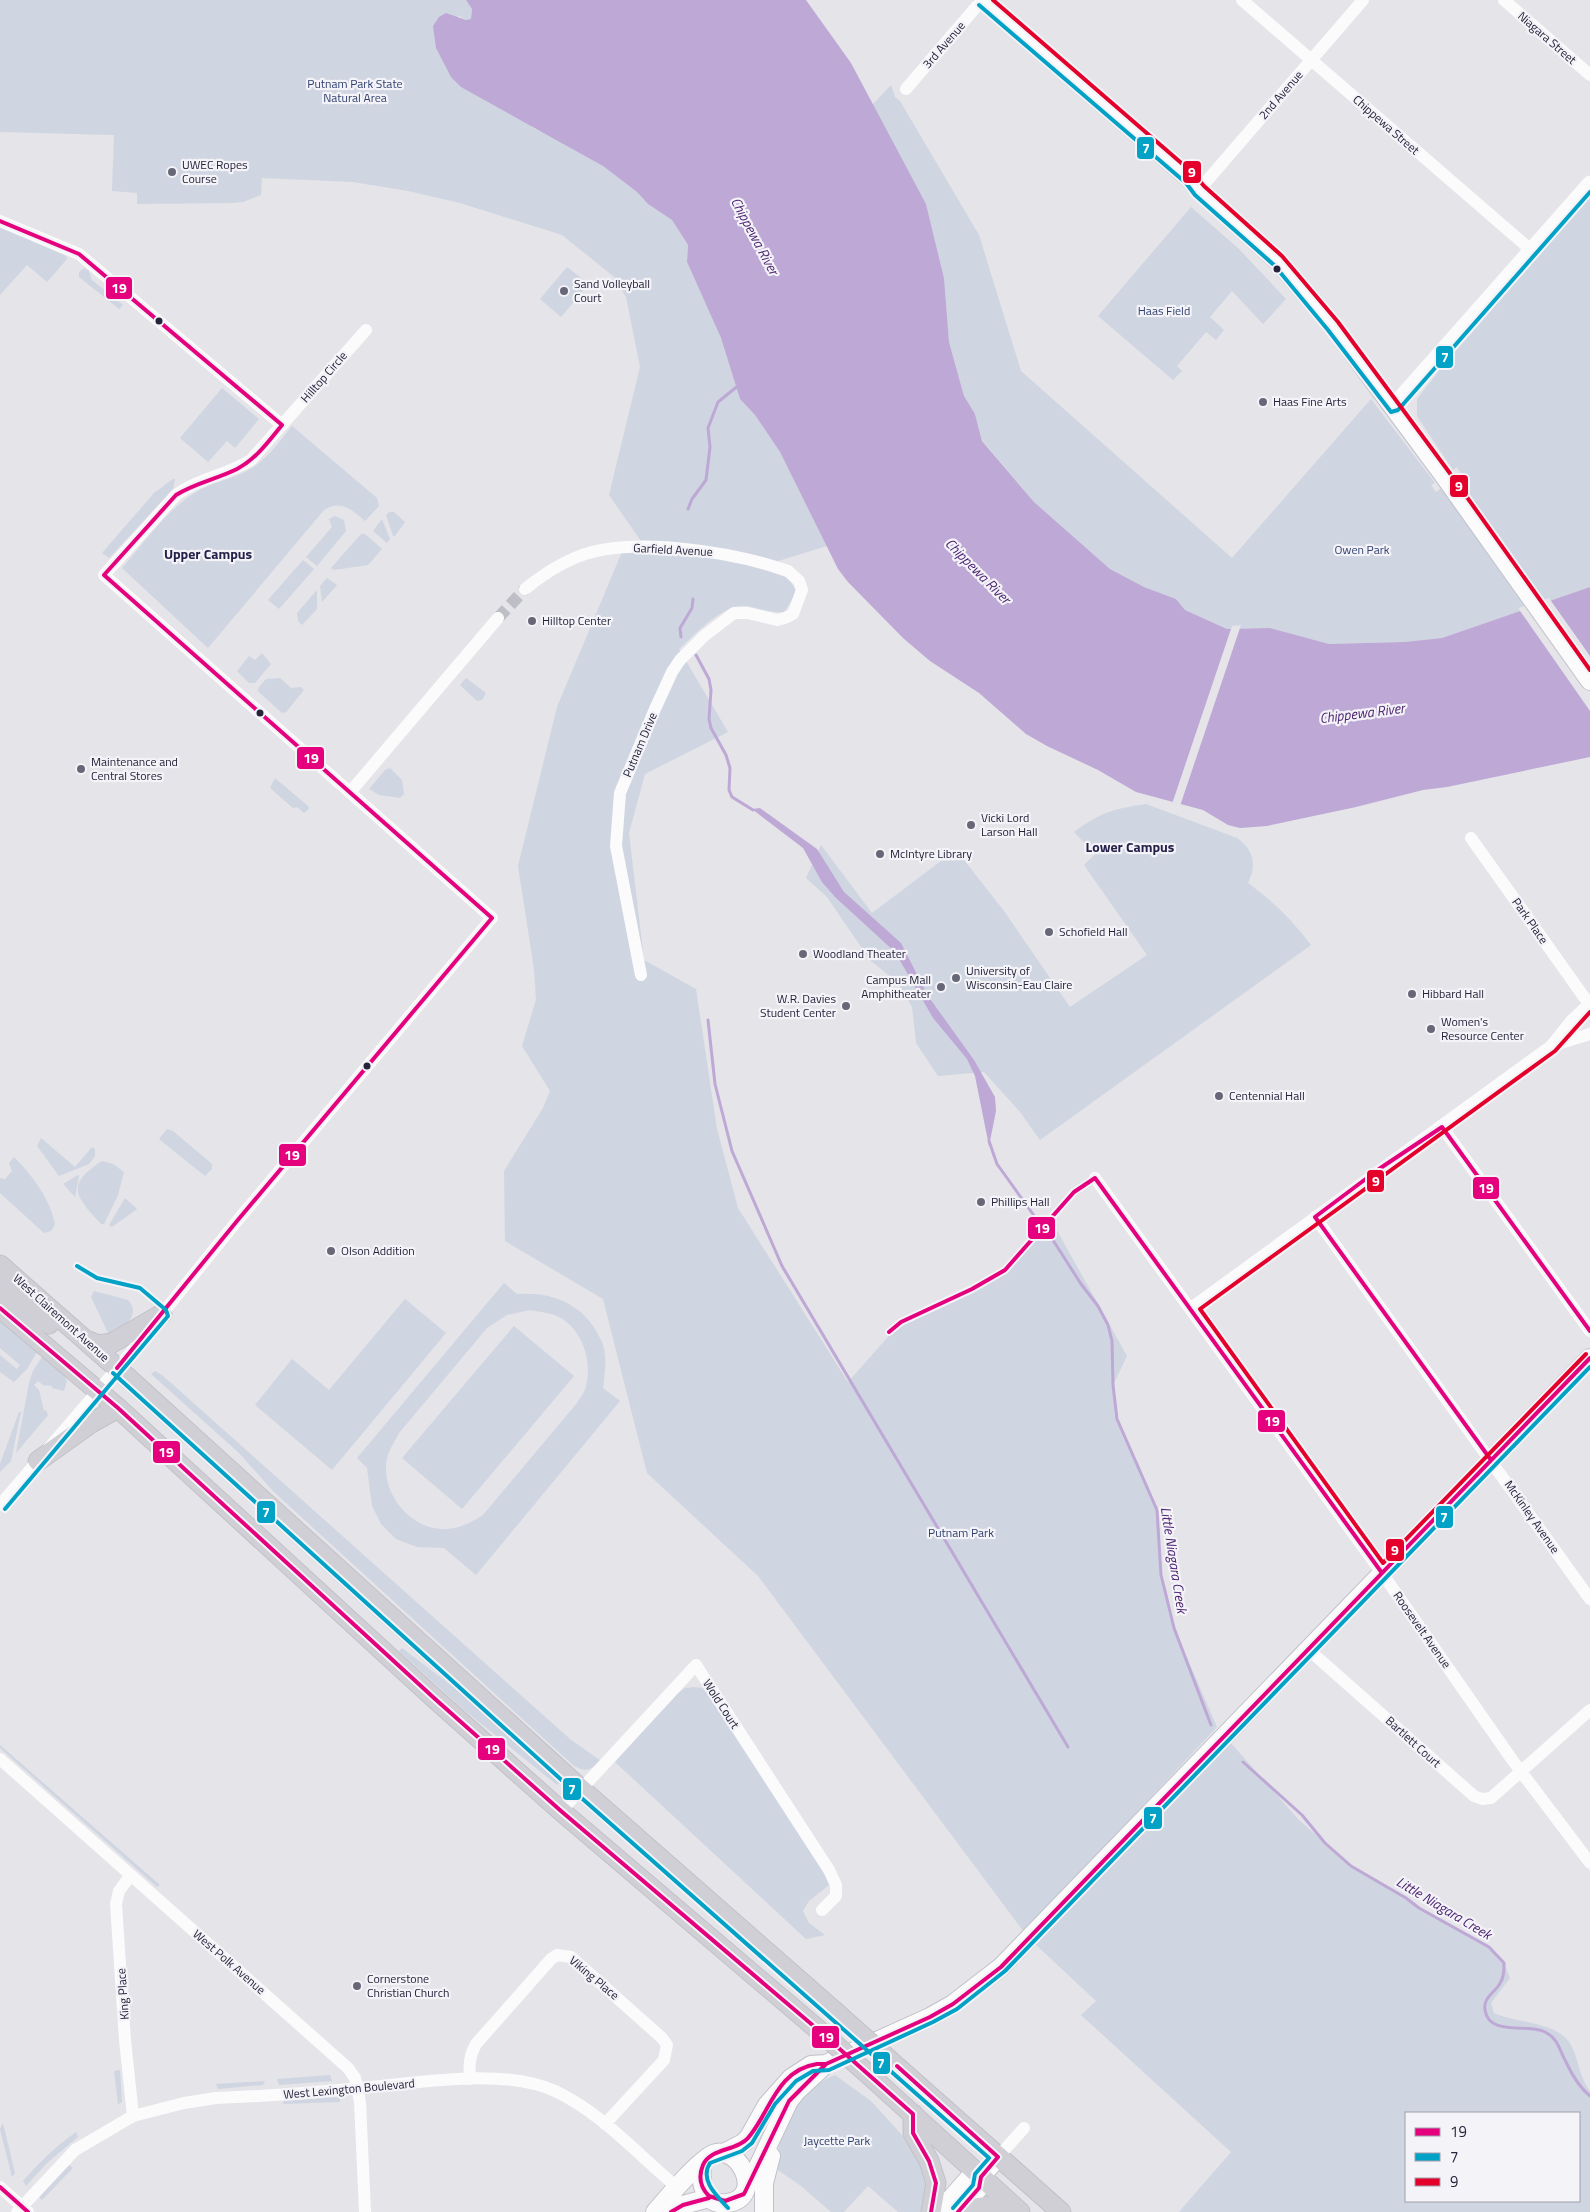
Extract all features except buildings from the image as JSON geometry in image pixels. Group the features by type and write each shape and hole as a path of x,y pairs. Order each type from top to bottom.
{"main road":[{"path":"983,0 1183,174 1278,261 1333,326 1393,406 1590,681"},
{"name":"West Clairemont Avenue","path":"0,1264 581,1789 1061,2212"},
{"path":"0,1288 30,1309 100,1368 117,1368"},
{"path":"0,1308 118,1408 427,1692 561,1811 816,2028 1018,2212"},
{"path":"84,1340 99,1345 112,1343 162,1314"},
{"path":"764,2212 764,2183 780,2122 783,2112 797,2091 826,2064 930,2017 953,2004 1001,1967 1590,1358"},
{"path":"38,1461 90,1423 118,1408"},
{"path":"655,2212 677,2187 713,2154 724,2153 743,2143 749,2137 766,2105 791,2078 811,2065 826,2064"},
{"path":"912,2114 913,2133 929,2161 936,2183 932,2212"},
{"path":"671,2212 683,2205 730,2203 746,2189 780,2122"},
{"path":"724,2153 738,2163 746,2176 747,2212"},
{"path":"958,2212 979,2188 981,2177 998,2157"},
{"path":"703,2162 700,2178 702,2187 716,2204"},
{"path":"939,2212 969,2178 981,2177"},
{"path":"964,2212 980,2206 1000,2207 1018,2212"}],"street":[{"name":"3rd Avenue","path":"906,90 983,0"},
{"name":"Chippewa Street","path":"1242,0 1531,250"},
{"name":"2nd Avenue","path":"1199,190 1364,0"},
{"name":"Niagara Street","path":"1504,0 1590,76"},
{"path":"1393,406 1590,183"},
{"path":"0,221 79,254 282,425"},
{"name":"Hilltop Circle","path":"350,792 104,575 164,507 187,487 230,472 251,460 366,330"},
{"name":"Garfield Avenue","path":"525,590 552,569 577,556 610,548 713,551 749,559 794,574 802,586 802,596 797,606"},
{"name":"Putnam Drive","path":"640,975 616,846 620,793 634,758 672,672 690,648 734,613 748,613 777,620 793,614 797,606"},
{"path":"0,1505 98,1392 237,1221 492,918 350,792 498,618"},
{"name":"Park Place","path":"1471,838 1589,1004"},
{"path":"1191,1308 1379,1169 1442,1127 1551,1046 1572,1020 1589,1004"},
{"path":"1551,1046 1590,1034"},
{"path":"1442,1127 1590,1331"},
{"name":"Roosevelt Avenue","path":"1095,1178 1382,1573 1521,1772 1590,1863"},
{"name":"McKinley Avenue","path":"1315,1217 1590,1599"},
{"name":"Bartlett Court","path":"1309,1650 1474,1796 1482,1799 1490,1798 1590,1710"},
{"name":"Wold Court","path":"561,1811 696,1665 829,1870 836,1885 836,1896 822,1910"},
{"name":"West Polk Avenue","path":"0,1759 348,2068 355,2078 358,2089 365,2212"},
{"name":"King Place","path":"130,1876 119,1891 116,1904 125,2040 134,2116"},
{"name":"Viking Place","path":"470,2079 469,2062 471,2052 476,2044 551,1959 557,1955 571,1957 667,2044 664,2060 605,2124"},
{"name":"West Lexington Boulevard","path":"22,2210 75,2150 134,2116 195,2101 497,2078 536,2084 569,2098 605,2124 677,2187"},
{"path":"998,2157 1024,2128"},
{"path":"0,2187 22,2210"}],"green space":[{"name":"Putnam Park","path":"0,0 466,0 472,9 471,19 466,20 457,15 533,128 549,134 603,166 637,192 648,204 672,220 688,245 687,262 721,338 740,399 755,415 780,452 827,546 778,561 771,572 788,578 796,590 796,594 784,612 746,606 729,609 701,628 679,649 728,732 645,774 629,833 644,960 696,989 717,1129 738,1208 848,1382 901,1322 995,1277 1016,1260 1050,1218 1127,1356 1113,1385 1117,1419 1157,1510 1161,1575 1174,1628 1217,1727 1024,1932 758,1576 647,1473 603,1299 505,1241 504,1171 543,1108 550,1091 522,1046 536,1000 534,969 518,866 557,707 624,547 645,547 609,495 640,367 626,297 613,276 562,235 460,203 408,191 353,182 262,178 261,195 243,202 137,204 137,193 112,191 114,135 0,132"},
{"name":"Owen Park","path":"891,85 895,97 900,101 979,235 1021,371 1232,558 1371,399 1435,483 1431,485 1436,492 1461,474 1457,467 1453,470 1417,416 1417,399 1445,363 1590,197 1590,587 1442,638 1404,642 1329,644 1270,628 1227,629 1185,610 1176,599 1144,587 1110,569 1034,502 982,440 975,414 964,396 949,342 944,278 926,204 872,105"},
{"name":"Haas Field","path":"1191,207 1239,249 1286,299 1263,324 1232,291 1210,317 1224,330 1216,340 1206,332 1177,366 1182,371 1173,380 1098,316"},
{"path":"0,227 66,256 67,259 47,282 27,265 0,295"},
{"name":"Sand Volleyball Court","path":"567,267 589,284 561,317 540,299"},
{"path":"84,268 89,271 92,280 123,305 119,309 79,277 79,272"},
{"path":"222,388 259,419 235,448 227,441 208,462 180,438"},
{"path":"292,426 377,498 379,506 365,521 346,507 336,506 324,510 208,648 122,568 155,528 183,501 200,490 245,472 258,464 269,454"},
{"path":"175,479 173,489 109,558 102,553 154,493"},
{"path":"389,512 394,512 405,522 395,536 393,536 386,515"},
{"path":"335,516 344,520 346,531 317,566 306,557 332,527 329,519"},
{"path":"382,519 390,539 387,543 373,531"},
{"path":"361,534 365,534 382,549 368,565 334,570 331,568"},
{"path":"303,560 314,569 279,609 268,600"},
{"path":"327,578 337,585 322,602 320,586"},
{"path":"317,590 317,609 302,625 298,621 297,613"},
{"path":"262,653 271,664 255,683 249,683 237,671 249,656 255,660"},
{"path":"280,678 291,688 301,687 304,690 286,712 282,713 258,691 266,679"},
{"path":"466,678 486,693 482,700 477,701 460,685"},
{"path":"390,768 402,780 404,794 400,798 379,795 369,789 385,770"},
{"path":"275,778 308,806 309,809 304,813 297,807 293,808 270,788"},
{"path":"1146,804 1237,838 1243,843 1250,853 1253,864 1248,883 1282,912 1311,945 1040,1140 1020,1112 984,1072 938,1076 916,1043 912,1007 897,982 870,960 827,897 806,878 821,845 872,913 941,861 964,860 1004,911 1070,1007 1147,955 1084,865 1095,854 1074,832 1108,812"},
{"path":"167,1129 173,1131 212,1164 212,1169 205,1176 159,1139"},
{"path":"41,1138 75,1167 92,1147 95,1149 95,1156 89,1164 59,1176 37,1146"},
{"path":"14,1157 34,1180 45,1197 55,1225 51,1231 44,1233 0,1193 0,1178 5,1179 12,1171 9,1163"},
{"path":"102,1161 113,1164 124,1172 118,1195 104,1224 101,1224 85,1206 78,1191 83,1177 90,1169"},
{"path":"79,1176 75,1197 63,1184"},
{"path":"125,1198 137,1209 112,1227 109,1225"},
{"path":"504,1283 517,1294 542,1295 565,1302 575,1308 593,1326 603,1344 605,1369 603,1388 620,1401 476,1575 444,1548 417,1547 396,1539 381,1524 372,1506 367,1468 357,1458","holes":["530,1310 552,1314 571,1326 577,1333 587,1359 588,1377 584,1393 483,1515 466,1524 448,1529 436,1529 414,1520 397,1502 387,1481 386,1464 388,1455 399,1433 487,1328 507,1315"]},
{"path":"94,1291 128,1300 132,1306 132,1316 129,1321 109,1335 91,1297"},
{"path":"405,1299 446,1333 332,1470 255,1405 292,1359 329,1390"},
{"path":"0,1319 37,1352 27,1369 14,1382 0,1372 0,1355 17,1369 20,1365 0,1348"},
{"path":"514,1326 574,1376 462,1509 402,1458"},
{"path":"42,1357 64,1375 67,1381 64,1391 52,1388 52,1386 43,1385 38,1381 34,1385 39,1390 44,1411 46,1410 48,1415 16,1453 29,1383 33,1371"},
{"path":"155,1371 162,1375 570,1739 601,1761 594,1767 584,1770 573,1765 274,1492 238,1452 151,1374"},
{"path":"19,1412 21,1412 11,1461 0,1472 0,1464"},
{"path":"402,1648 465,1696 560,1782 557,1785 464,1710 399,1651"},
{"path":"685,1688 702,1688 711,1695 829,1880 829,1885 809,1901 803,1911 809,1923 825,1935 806,1939 615,1762 676,1695"},
{"path":"1230,1742 1298,1819 1351,1866 1406,1898 1419,1908 1489,1947 1504,1963 1510,1978 1491,2003 1494,2013 1547,2027 1565,2037 1571,2045 1586,2086 1590,2091 1590,2212 1179,2212 1231,2152 1081,2015 1096,2001 1034,1943"},
{"path":"0,1745 160,1885 157,1887 0,1748"},
{"path":"120,2070 122,2102 118,2104 114,2071"},
{"path":"330,2075 332,2081 279,2085 277,2079"},
{"name":"Jaycette Park","path":"835,2075 871,2101 912,2146 928,2177 923,2212 898,2212 868,2186 844,2212 831,2212 801,2186 778,2170 778,2153 782,2135 798,2104 815,2087"},
{"path":"265,2081 263,2085 218,2089 216,2084"},
{"path":"340,2097 340,2102 283,2104 284,2101"},
{"path":"3,2123 15,2173 12,2177 0,2129"},
{"path":"76,2132 78,2137 47,2163 26,2186 23,2181 29,2174"},
{"path":"69,2165 73,2168 42,2200 39,2197"}],"water":[{"name":"Chippewa River","path":"466,0 806,0 851,63 926,204 944,278 949,342 964,396 975,414 982,441 1034,502 1110,569 1144,587 1176,599 1185,610 1227,629 1270,628 1329,644 1404,642 1442,638 1590,587 1590,757 1447,787 1423,790 1267,826 1240,828 1228,825 1203,810 1136,792 1098,770 1026,734 979,693 930,661 903,638 848,582 838,569 780,452 755,415 740,399 721,338 687,262 688,245 672,220 648,204 637,192 603,166 461,87 451,77 436,48 433,26 439,17 446,13 466,20 471,19 472,9"},
{"path":"760,808 817,849 844,892 901,943 928,996 974,1060 995,1097 996,1111 989,1146 975,1076 967,1059 933,1018 895,952 835,897 822,882 803,848 752,809"}],"pier":[{"path":"1549,598 1590,656 1590,711 1518,608"},
{"path":"1241,625 1180,806 1172,804 1232,626"}],"waterway":[{"name":"Little Niagara Creek","path":"688,509 692,499 706,480 710,447 708,428 718,402 739,385"},
{"name":"Little Niagara Creek","path":"681,637 680,628 692,608 693,599"},
{"name":"Little Niagara Creek","path":"696,655 709,679 711,690 709,719 711,728 726,755 730,768 729,790 732,797 753,810"},
{"path":"708,1020 715,1084 732,1151 782,1266 1068,1747"},
{"name":"Little Niagara Creek","path":"989,1141 997,1164 1035,1217"},
{"name":"Little Niagara Creek","path":"1051,1237 1081,1284 1098,1306 1108,1325 1112,1341 1113,1385 1117,1419 1157,1510 1161,1575 1174,1628 1211,1725"},
{"name":"Little Niagara Creek","path":"1243,1762 1302,1815 1325,1843 1351,1866 1406,1898 1419,1908 1489,1947 1504,1963 1504,1966 1501,1982 1486,2002 1485,2010 1488,2018 1494,2024 1510,2028 1538,2030 1550,2035 1558,2045 1576,2080 1590,2096"}],"tunnel":[{"path":"498,618 525,589"}],"transit line":[{"name":"9","path":"993,0 1194,174 1204,186 1282,256 1338,322 1449,472 1590,670"},
{"name":"7","path":"979,5 1186,183 1195,195 1274,265 1328,330 1391,412 1398,410 1590,192"},
{"name":"19","path":"0,221 79,254 282,425"},
{"name":"19","path":"104,575 176,495 244,465 262,449 282,425"},
{"name":"19","path":"104,575 492,918 237,1221 117,1368"},
{"name":"9","path":"1586,1354 1383,1563 1200,1309 1555,1051 1590,1012"},
{"name":"19","path":"1491,1460 1315,1217 1379,1169 1442,1127 1590,1331"},
{"name":"19","path":"889,1332 901,1322 972,1289 1005,1270 1074,1192 1095,1178 1382,1573"},
{"name":"7","path":"5,1509 168,1316 166,1310 140,1288 97,1278 77,1266"},
{"name":"19","path":"0,1308 118,1408 434,1698 561,1811 816,2028 913,2114 913,2133 929,2161 936,2183 931,2212"},
{"name":"19","path":"826,2064 930,2017 953,2004 1001,1967 1590,1358"},
{"name":"7","path":"728,2208 708,2182 707,2169 710,2163 742,2151 752,2143 775,2104 796,2081 813,2071 829,2070 933,2022 957,2009 1005,1971 1590,1367"},
{"name":"7","path":"113,1373 577,1794 989,2158 975,2174 973,2185 953,2208"},
{"name":"19","path":"817,2064 826,2064 789,2101 744,2194 725,2201 709,2196 700,2178 701,2169 706,2159 748,2138 783,2083 803,2068 817,2064"},
{"name":"19","path":"897,2066 998,2157"},
{"name":"19","path":"958,2212 979,2188 981,2177 998,2157"},
{"name":"19","path":"0,2187 28,2212"},
{"name":"19","path":"671,2212 683,2205 709,2198"}],"place":[{"name":"UWEC Ropes Course","path":"172,172"},
{"name":"Sand Volleyball Court","path":"564,291"},
{"name":"Haas Fine Arts","path":"1263,402"},
{"name":"Hilltop Center","path":"532,621"},
{"name":"Maintenance and Central Stores","path":"81,769"},
{"name":"Vicki Lord Larson Hall","path":"971,825"},
{"name":"McIntyre Library","path":"880,854"},
{"name":"Schofield Hall","path":"1049,932"},
{"name":"Woodland Theater","path":"803,954"},
{"name":"University of Wisconsin-Eau Claire","path":"956,978"},
{"name":"Campus Mall Amphitheater","path":"941,987"},
{"name":"Hibbard Hall","path":"1412,994"},
{"name":"W.R. Davies Student Center","path":"846,1006"},
{"name":"Women's Resource Center","path":"1431,1029"},
{"name":"Centennial Hall","path":"1219,1096"},
{"name":"Phillips Hall","path":"981,1202"},
{"name":"Olson Addition","path":"331,1251"},
{"name":"Cornerstone Christian Church","path":"357,1986"}],"district":[{"name":"Upper Campus","path":"208,554"},
{"name":"Lower Campus","path":"1130,847"}],"park label":[{"name":"Putnam Park State Natural Area","path":"355,91"}]}
